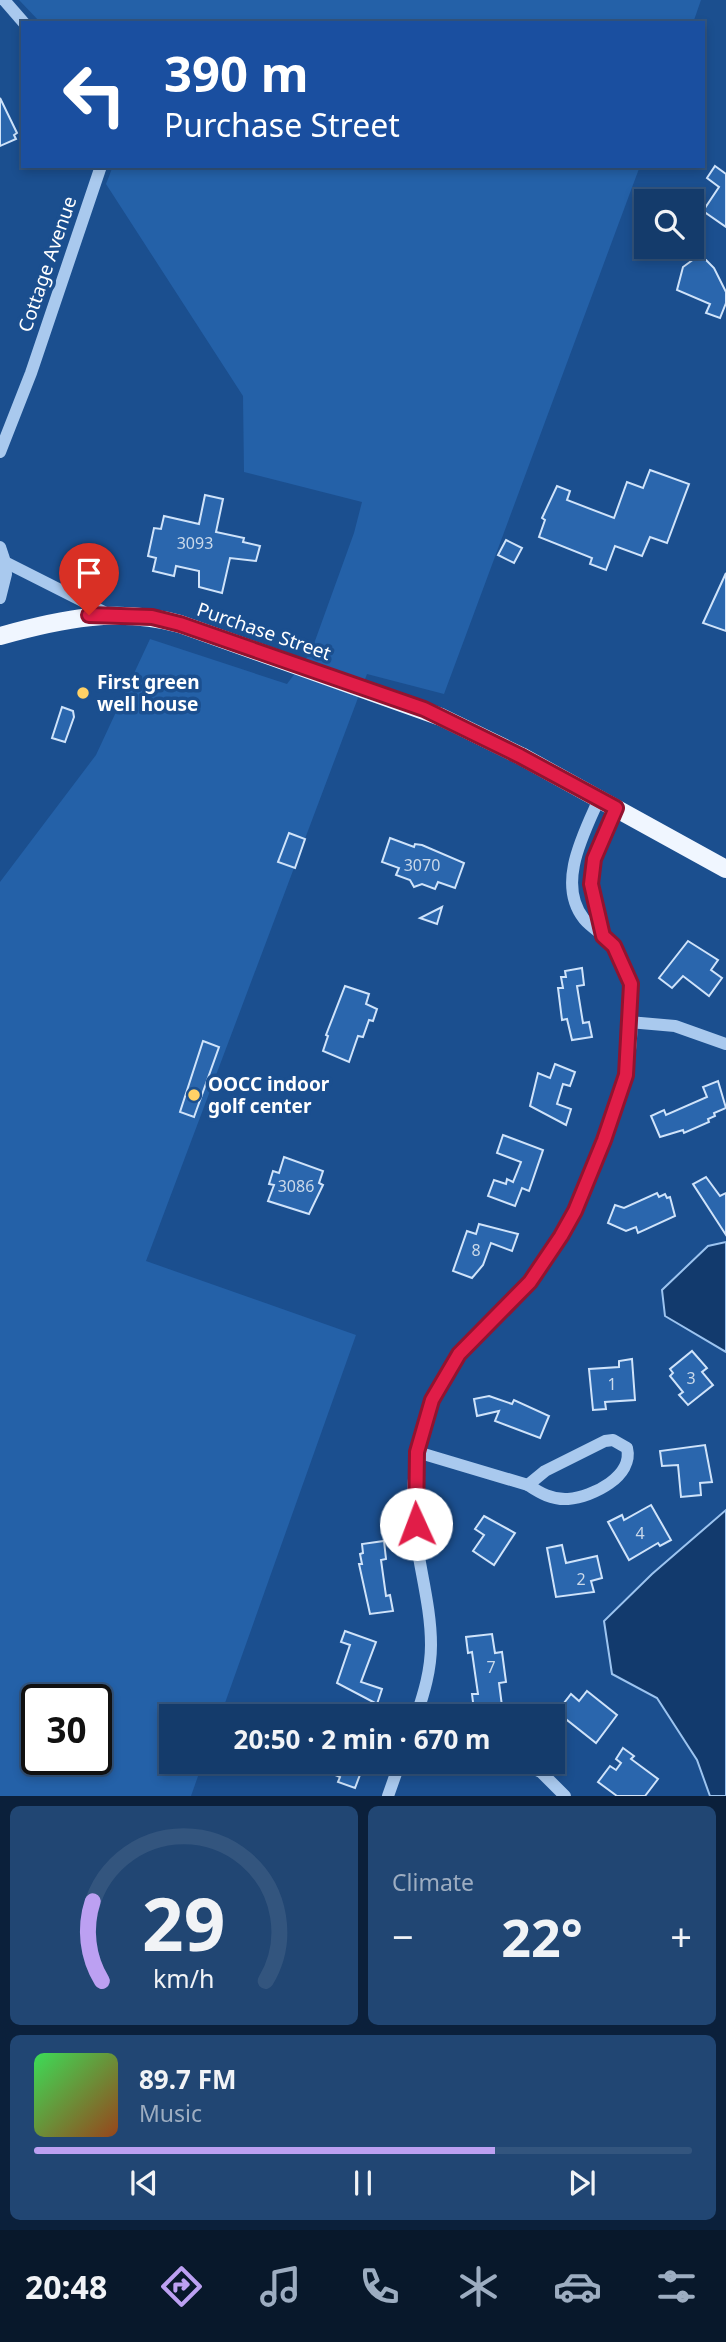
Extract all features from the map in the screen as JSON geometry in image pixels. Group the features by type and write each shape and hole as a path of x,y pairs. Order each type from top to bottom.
{"main road":[{"name":"Purchase Street","path":"0,636 60,619 108,614 152,617 320,672 464,727 726,869"}],"street":[{"path":"4,0 22,21"},
{"name":"Cottage Avenue","path":"0,452 31,373 100,168"},
{"path":"0,547 6,575 0,598"},
{"path":"5,562 108,614"},
{"path":"420,1704 426,1687 431,1647 417,1545 414,1495 417,1452 432,1400 459,1354 530,1282 575,1211 626,1075 631,984 614,946 583,918 573,881 577,851 599,799"},
{"path":"603,936 591,878 594,859 616,808"},
{"path":"573,881 591,878"},
{"path":"629,1022 675,1026 726,1044"},
{"path":"417,1452 528,1485 541,1494 558,1498 579,1496 600,1488 622,1472 629,1458 626,1448 613,1440 605,1440 545,1471 528,1485"},
{"path":"388,1796 396,1774"},
{"path":"543,1774 565,1796"}],"shaded area":[{"path":"19,0 701,0 694,21 39,21"},
{"path":"112,168 639,168 444,694 367,674 146,1261 356,1335 225,1704 159,1704 159,1774 199,1774 191,1796 0,1796 0,882 96,755 150,639 287,684 311,652 354,533 362,502 244,472 243,396 106,184"},
{"path":"726,1242 726,1352 665,1316 662,1290 708,1246"},
{"path":"726,1510 726,1796 710,1796 697,1760 657,1698 612,1674 604,1621 652,1574"}],"building":[{"path":"0,98 17,133 14,135 16,139 0,146"},
{"path":"715,166 726,174 726,227 704,212 719,187 707,178"},
{"path":"694,259 706,260 714,268 726,292 726,303 720,318 706,313 710,304 677,290 683,267"},
{"path":"650,470 689,484 667,543 650,537 642,556 615,546 606,570 590,564 592,558 539,537 545,520 542,518 557,486 570,491 567,500 614,518 627,482 643,488"},
{"path":"205,495 223,499 216,532 244,538 243,542 260,546 256,561 230,558 222,593 199,587 199,571 176,566 174,576 153,571 156,558 148,556 154,528 161,529 164,516 199,524"},
{"path":"506,540 522,548 514,563 498,555"},
{"path":"726,573 726,631 703,623"},
{"path":"62,707 73,711 74,717 65,742 52,738"},
{"path":"289,833 305,839 295,868 278,862"},
{"path":"390,838 414,847 415,844 422,845 464,863 455,888 438,882 435,889 422,884 414,887 410,880 396,875 399,868 382,862"},
{"path":"442,907 437,924 420,918"},
{"path":"688,941 718,960 711,970 722,978 709,996 683,976 672,988 659,978"},
{"path":"582,968 584,985 577,986 583,1023 589,1022 592,1037 572,1040 567,1019 562,1020 558,988 563,988 561,977 566,977 565,971"},
{"path":"345,986 369,994 366,1004 377,1009 373,1021 369,1020 363,1037 358,1036 349,1062 323,1051 328,1036 326,1035"},
{"name":"OOCC indoor golf center","path":"203,1041 219,1047 194,1117 180,1112"},
{"path":"555,1064 575,1072 570,1086 563,1084 557,1104 571,1109 566,1125 530,1106 538,1073 550,1078"},
{"path":"718,1081 726,1108 714,1113 715,1116 708,1119 709,1122 684,1133 683,1130 660,1137 651,1116 664,1110 666,1115 707,1097 703,1087"},
{"path":"503,1135 543,1150 529,1191 522,1188 515,1206 488,1196 494,1180 506,1184 507,1179 513,1182 521,1162 497,1153"},
{"path":"284,1157 323,1171 319,1183 323,1185 309,1214 268,1201 274,1185 269,1184 273,1171 279,1173"},
{"path":"706,1177 720,1196 726,1193 726,1235 693,1184"},
{"path":"657,1193 659,1197 665,1194 667,1198 670,1197 675,1216 638,1233 636,1227 626,1231 608,1223 615,1205 624,1208"},
{"path":"479,1224 518,1234 512,1251 491,1243 483,1265 472,1278 453,1271 467,1231 476,1234"},
{"path":"692,1351 707,1368 702,1372 713,1385 688,1405 679,1395 683,1392 670,1376 673,1373 670,1369"},
{"path":"632,1359 635,1400 605,1402 606,1409 593,1410 589,1369 619,1367 619,1361"},
{"path":"489,1396 512,1404 514,1400 549,1416 540,1438 495,1421 499,1411 477,1416 474,1399"},
{"path":"705,1445 712,1482 700,1483 701,1495 681,1497 678,1465 662,1466 660,1451"},
{"path":"651,1505 671,1540 660,1546 658,1543 629,1560 608,1522 622,1515 624,1520"},
{"path":"484,1516 515,1533 494,1565 473,1551 484,1535 475,1529"},
{"path":"384,1541 386,1559 381,1560 386,1596 390,1595 393,1611 370,1614 359,1564 362,1564 360,1554 363,1553 362,1544"},
{"path":"562,1545 566,1563 597,1556 602,1578 591,1581 594,1592 556,1597 547,1548"},
{"path":"345,1631 376,1642 361,1682 382,1689 377,1704 337,1683 350,1645 341,1642"},
{"path":"492,1634 495,1653 502,1652 506,1682 499,1683 502,1704 473,1704 472,1694 478,1694 472,1652 468,1653 466,1637"},
{"path":"587,1691 617,1715 596,1743 565,1718 563,1704 571,1694 579,1701"},
{"path":"623,1748 634,1756 631,1759 658,1779 645,1796 617,1796 598,1782 610,1766 616,1770 621,1763 616,1759"},
{"path":"360,1774 355,1788 338,1782 340,1777 335,1775"}],"place":[{"name":"First green well house","path":"83,693"},
{"name":"OOCC indoor golf center","path":"194,1095"}],"route":[{"path":"89,615 152,617 180,624 424,709 464,727 616,808 594,859 591,884 603,936 614,946 631,984 630,1050 626,1075 604,1140 575,1211 561,1236 530,1282 459,1354 432,1400 417,1452 414,1504 416,1524"}]}
